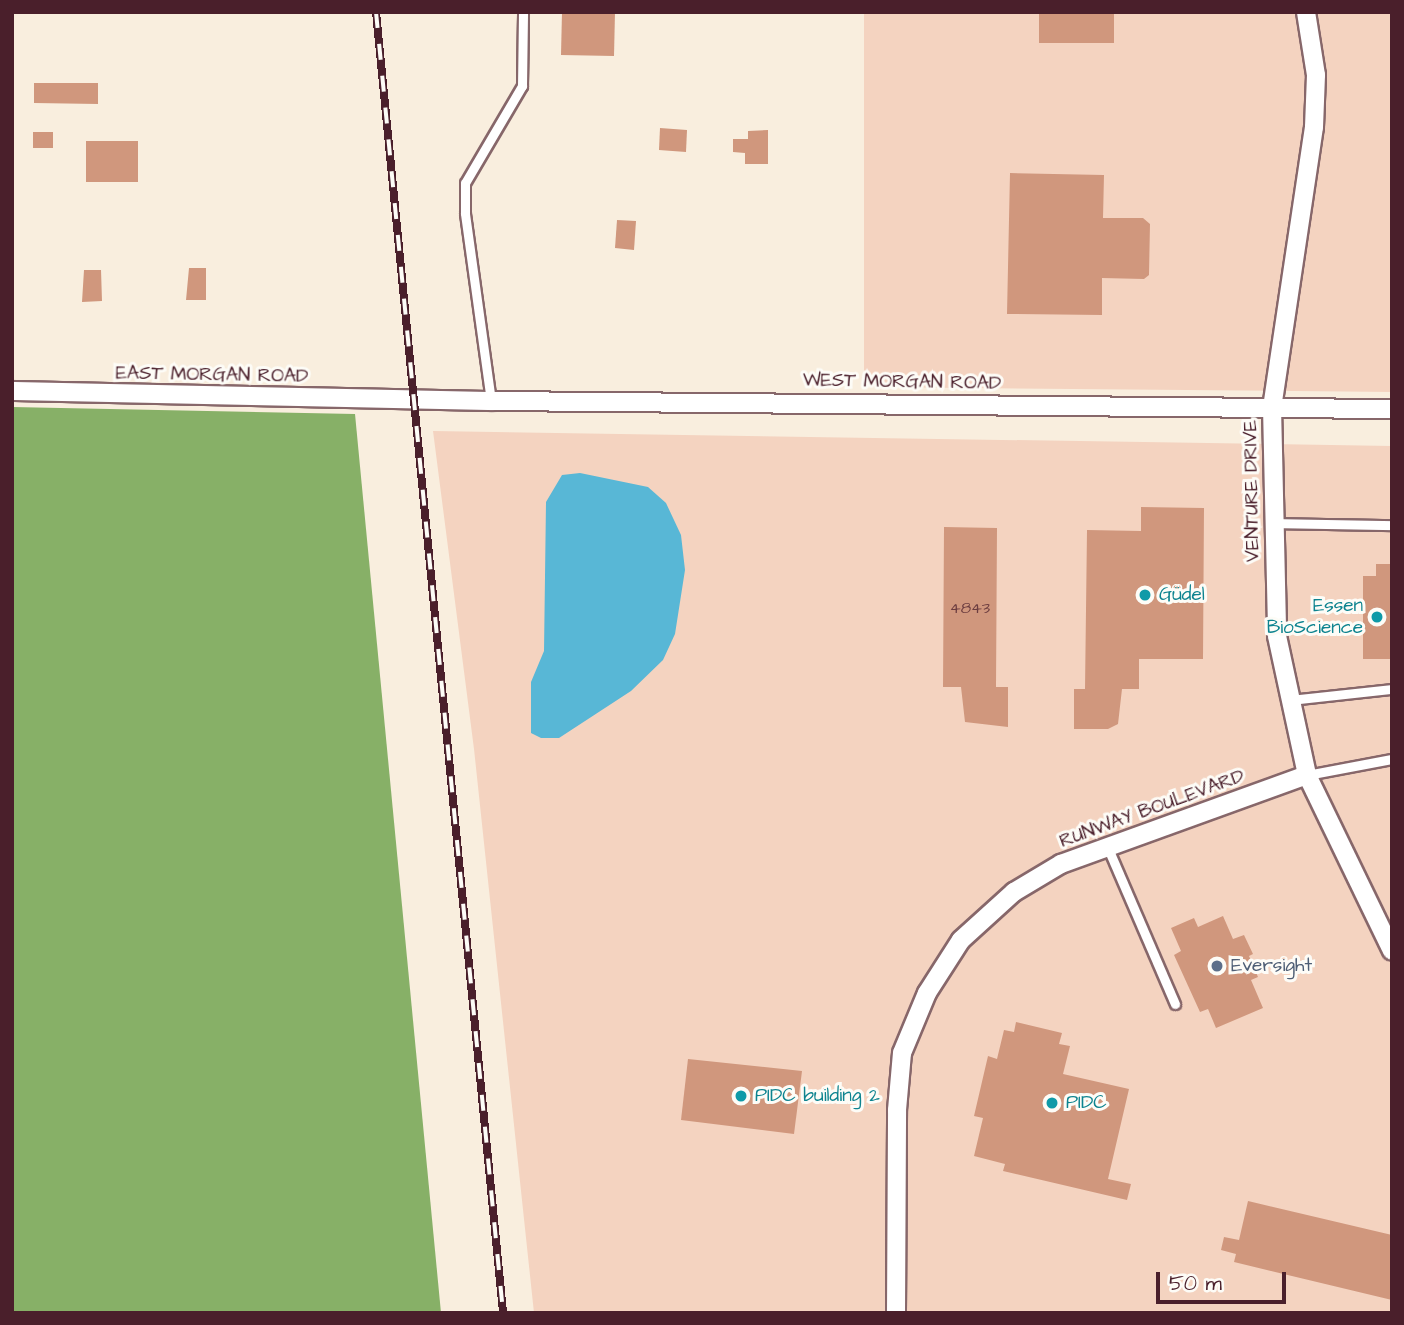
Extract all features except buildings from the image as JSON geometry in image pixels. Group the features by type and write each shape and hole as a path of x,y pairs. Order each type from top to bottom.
{"street":[{"name":"VENTURE DRIVE","path":"1306,12 1316,75 1314,127 1272,407 1272,523 1277,636 1307,775 1392,951"},
{"name":"EAST MORGAN ROAD","path":"12,391 411,398"},
{"name":"WEST MORGAN ROAD","path":"411,398 491,401 1392,409"},
{"name":"RUNWAY BOULEVARD","path":"896,1313 897,1110 902,1053 927,993 961,940 1014,892 1061,864 1307,775"}],"lane":[{"path":"491,401 468,239 465,183 522,86 523,12"},
{"path":"1272,523 1392,525"},
{"path":"1290,700 1392,689"},
{"path":"1307,775 1392,758"},
{"path":"1107,846 1175,1004"}],"shaded area":[{"path":"864,12 1392,12 1392,392 864,387"},
{"path":"433,431 1392,446 1392,1313 534,1313 474,749"}],"green space":[{"path":"12,407 355,414 441,1313 12,1313"}],"water":[{"path":"580,473 648,487 666,503 681,535 685,570 675,634 663,660 631,691 559,738 541,738 531,733 531,682 544,651 546,502 562,475"}],"railway":[{"path":"376,12 503,1313"}],"place":[{"name":"Güdel","path":"1145,595"},
{"name":"Essen BioScience","path":"1377,617"},
{"name":"Eversight","path":"1217,966"},
{"name":"PIDC building 2","path":"741,1096"},
{"name":"PIDC","path":"1052,1103"}]}
